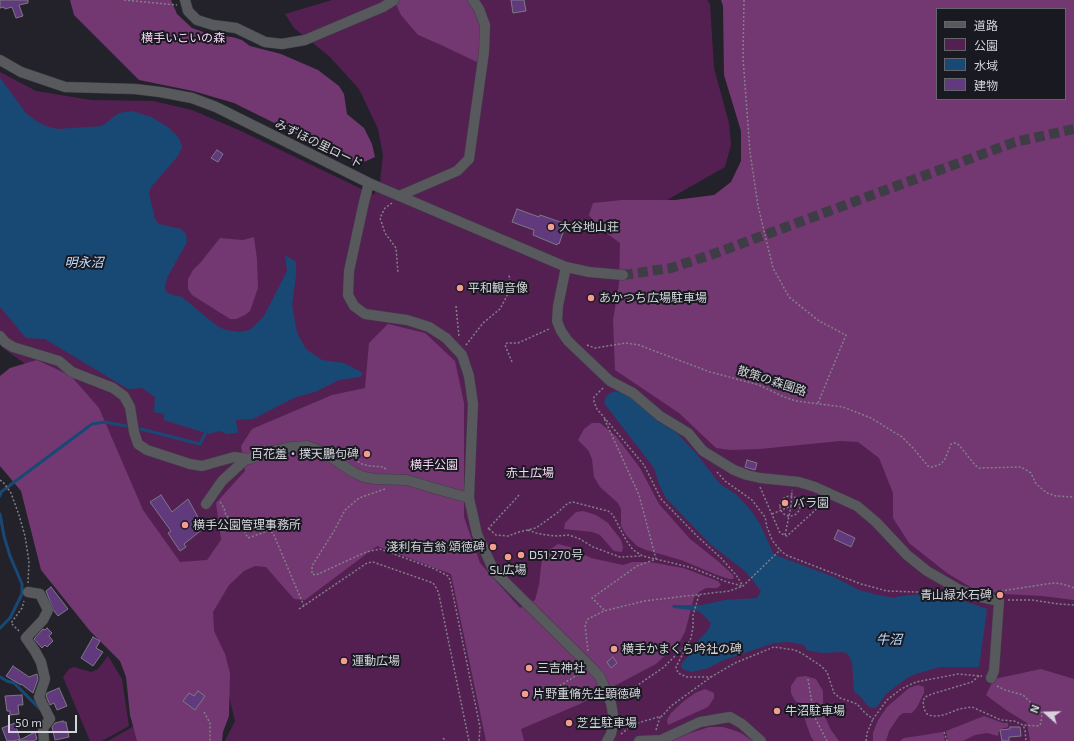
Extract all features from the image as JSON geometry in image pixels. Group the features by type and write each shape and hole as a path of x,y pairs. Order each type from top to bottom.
{"street":[{"path":"186,3 188,11 197,20 213,26 236,28 265,42 282,44 304,40 383,7 394,0"},
{"path":"396,200 457,172 469,159 484,52 485,25 479,9 473,0"},
{"name":"みずほの里ロード","path":"0,60 21,72 65,87 135,89 192,98 216,107 369,183 396,200 566,267 588,272 623,275"},
{"path":"369,183 348,271 348,295 354,306 365,314 407,320 429,327 446,338 462,354 469,376 473,404 469,498 477,534 494,571 588,663 600,677 611,703 614,720 611,734 612,739"},
{"path":"566,267 558,306 558,324 568,341 610,381 633,393 660,416 688,433 703,451 734,470 759,482 799,482 815,487 857,506 876,522 908,555 927,571 960,590 999,601 994,671 991,678"},
{"path":"0,336 5,342 13,347 60,361 72,372 113,388 124,396 130,407 134,432 138,444 147,450 190,464 202,466 234,457 249,459 264,453 292,447 307,446 325,453 353,472 364,477 407,480 469,498"},
{"path":"206,504 222,481 246,459"},
{"path":"26,594 40,594 48,610 43,620 26,638 41,662 45,679 39,697 50,719 44,728 44,741"},
{"path":"639,741 659,740 700,722 730,717 742,724 761,741"}],"path":[{"path":"124,0 166,5 186,3"},
{"path":"744,0 743,58 750,152 758,206 773,268 789,298 819,321 846,335 818,403"},
{"path":"396,200 385,208 380,218 385,233 396,248 398,273"},
{"path":"462,354 467,344 483,323 500,309 511,288 509,275"},
{"path":"456,306 458,332 462,354"},
{"path":"512,362 505,345 506,343 518,343 558,324"},
{"name":"散策の森園路","path":"584,343 596,348 626,343 639,345 710,372 759,385 796,401 818,403 852,410 887,427 902,437 928,466 932,467 941,464 945,459 951,444 955,443 959,445 979,468 1021,467 1032,473 1036,484 1047,493 1056,496 1074,497"},
{"path":"610,381 594,397 594,402 644,465 661,499 721,558 736,575 743,586"},
{"path":"602,414 639,495 656,559"},
{"path":"351,457 362,464 384,467 387,471"},
{"path":"716,470 724,481 752,500 765,517 766,527 772,540 786,555 854,581 887,591 953,593 960,590"},
{"path":"0,480 11,493 25,536 29,562 26,594 22,608 11,623 26,638"},
{"path":"759,482 766,486"},
{"path":"759,482 780,533 787,536 822,504 819,495"},
{"path":"389,488 359,498 345,510 312,566 312,574 316,575 366,552 380,550 448,576 480,727 479,741"},
{"path":"785,535 792,488 797,489"},
{"path":"477,534 489,529 520,494"},
{"path":"212,495 221,502 226,516 240,524 248,538 260,532 268,531 273,533 304,606"},
{"path":"792,495 796,497 800,504 797,513 792,516 785,515 780,510 779,506 781,500 786,496 792,495"},
{"path":"772,514 790,506 820,500"},
{"path":"489,529 496,535 508,536 536,528 568,503 572,502 608,511 613,515 633,550 642,556"},
{"path":"528,530 546,535 569,536 580,539 593,547 620,557 642,556 693,568 727,582 743,586"},
{"path":"546,694 588,663 585,625 588,619 604,611 644,601 729,591 743,586 780,550"},
{"path":"604,611 592,598 637,566 656,559"},
{"path":"299,609 366,563 372,562 433,583 439,596 469,741"},
{"path":"984,598 1004,589 1053,583 1074,588"},
{"path":"611,703 664,666 687,643 691,638 693,615 699,595"},
{"path":"999,601 1014,599 1074,605"},
{"path":"687,643 676,667 678,673 687,677 711,677"},
{"path":"612,739 634,724 660,717 688,693 735,663 774,647 795,650 821,666 827,672 834,693 840,698 857,704 873,719"},
{"path":"866,741 867,733 873,719 887,700 901,688 916,682 958,674 979,676 991,678 999,688 1022,695 1042,713 1041,723 1039,726 1022,725 1014,721 1001,720 972,707 959,709 944,715 932,716 927,714 924,709 923,701 925,698 932,694 972,682 979,676"},
{"path":"808,679 814,716 827,741"},
{"path":"204,712 210,723 210,741"},
{"path":"659,740 660,717"},
{"path":"1022,725 1025,730 1026,741"},
{"path":"944,732 947,741"},
{"path":"442,738 446,741"}],"green space":[{"name":"横手いこいの森","path":"70,0 171,0 177,14 192,28 212,35 232,37 242,40 250,46 281,54 318,70 339,86 344,94 347,114 364,128 372,144 375,157 364,162 351,161 234,103 193,91 139,80 74,15"},
{"name":"横手公園","path":"332,0 395,0 418,35 486,65 489,20 479,0 707,0 710,4 714,68 729,123 731,145 725,167 637,217 1074,139 1074,741 225,741 235,721 227,688 45,378 0,345 0,72 36,91 91,100 153,101 192,110 241,131 374,195 380,182 383,155 378,129 359,89 329,56 294,28 285,14"},
{"path":"399,0 469,0 482,26 479,63 418,35 401,15 396,4"},
{"path":"721,0 1074,0 1074,600 1042,596 1003,594 972,588 947,573 909,543 893,518 893,493 879,458 858,442 840,441 760,449 730,450 716,448 679,413 615,370 613,320 619,284 620,243 598,227 589,215 593,203 622,200 675,200 714,195 731,182 741,161 741,131 724,75 723,6"},
{"path":"254,237 257,259 258,288 250,311 236,319 230,319 192,295 188,289 188,279 193,270 220,238 243,240"},
{"path":"388,324 425,333 455,361 464,403 464,517 480,563 520,608 535,600 539,585 542,558 548,551 558,544 570,547 591,558 623,565 633,562 650,562 683,568 718,581 721,585 717,588 706,588 699,592 694,598 685,632 680,641 656,664 580,704 521,729 524,741 486,741 451,574 377,546 305,600 294,599 266,567 255,566 244,571 229,585 213,612 214,631 225,654 230,673 229,716 223,732 222,741 137,741 130,715 126,677 120,661 90,631 41,570 21,491 0,466 0,376 10,368 37,360 71,376 99,408 143,510 180,562 207,560 221,540 216,503 245,471 241,446 252,429 332,395 365,388 369,343"},
{"path":"592,423 600,423 616,436 640,468 659,504 690,539 719,562 733,575 734,579 729,579 681,560 646,550 637,546 626,535 621,526 621,509 618,503 600,487 594,477 592,459 588,450 578,440 584,429"},
{"path":"583,511 596,515 608,523 621,540 623,547 622,552 614,551 600,535 592,532 564,529 565,523 576,512"},
{"path":"108,656 122,679 129,726 102,741 90,741 63,677 69,669 74,667 91,672 98,669"},
{"path":"1041,669 1074,679 1074,741 1030,741 1027,723 986,695 994,679"},
{"path":"806,676 816,679 823,691 823,713 831,730 839,741 814,741 811,737 803,710 791,693 791,686 797,677"},
{"path":"918,685 924,687 924,693 917,707 912,713 903,713 899,716 889,731 886,741 873,741 873,733 878,720 887,707 909,688"},
{"path":"705,689 714,693 714,698 708,707 668,725 667,720 671,713 695,693"},
{"path":"153,715 182,741 108,741"},
{"path":"984,716 1003,723 1008,723 1008,727 1001,729 998,736 987,733 975,735 963,741 948,741 946,731"},
{"path":"709,727 723,727 733,730 741,733 753,741 671,741"},
{"path":"943,732 945,741 900,741 904,738"}],"water":[{"name":"明永沼","path":"0,78 26,113 36,121 48,127 58,129 102,126 119,113 132,111 151,117 168,127 179,138 182,147 178,156 151,187 149,193 155,219 159,224 181,229 186,234 187,242 168,276 165,285 166,292 182,297 217,326 226,330 238,332 250,330 264,316 287,271 285,255 296,262 296,275 292,305 297,333 306,349 322,360 344,363 363,373 360,377 339,380 315,392 296,397 253,419 236,420 238,433 227,434 219,431 209,434 164,420 164,414 154,412 155,397 142,388 128,389 45,339 26,338 0,307"},
{"name":"牛沼","path":"613,392 620,392 633,399 659,422 676,432 695,452 720,484 737,495 753,513 761,526 773,553 778,556 834,577 859,590 878,595 894,598 924,594 955,598 987,609 979,667 940,667 916,674 907,678 886,694 876,708 868,706 859,695 854,692 852,662 848,654 842,652 823,653 807,650 804,645 789,642 774,643 724,660 708,668 692,672 682,669 682,663 709,629 711,623 699,611 673,608 672,605 702,605 725,600 757,598 761,591 745,571 710,544 666,498 659,484 654,468 604,403 606,397"}],"building":[{"path":"0,0 28,0 28,3 19,5 23,16 16,18 12,7 5,9 4,7 0,8"},
{"path":"511,0 524,0 526,11 513,13"},
{"path":"217,150 223,154 218,162 211,158"},
{"name":"大谷地山荘","path":"517,209 539,217 540,215 566,224 559,244 558,243 557,245 533,235 534,230 512,222"},
{"path":"747,460 757,463 755,470 745,467"},
{"name":"横手公園管理事務所","path":"161,495 172,512 188,499 204,528 184,544 186,547 180,551 168,533 171,531 150,502"},
{"path":"838,530 855,538 851,547 834,539"},
{"path":"51,587 68,609 58,616 54,611 46,591"},
{"path":"47,628 52,633 49,636 53,641 47,647 45,645 42,648 34,639 43,629 45,630"},
{"path":"93,637 100,641 96,648 103,652 93,666 81,658"},
{"path":"613,657 617,663 611,668 607,662"},
{"path":"13,666 29,677 37,674 38,679 33,693 21,684 6,676"},
{"path":"59,688 67,706 57,710 54,703 50,705 46,696 47,693"},
{"path":"198,691 205,696 195,710 183,701 189,693 194,696"},
{"path":"22,695 23,705 18,705 19,714 10,715 10,711 7,711 5,696"},
{"path":"63,721 66,722 69,737 55,740 52,727 55,723"},
{"path":"15,723 20,739 7,741 2,728"},
{"path":"1010,727 1020,727 1021,736 1009,737 1009,741 1002,741 1000,730 1010,729"},
{"path":"35,732 37,739 34,741 18,741"}],"waterway":[{"path":"0,496 1,492 92,424 105,422 126,426"},
{"path":"141,429 200,444 207,430"},
{"path":"0,514 4,536 10,556 22,584 22,594 10,618 0,628"},
{"path":"0,677 14,683 40,709"}],"tunnel":[{"path":"623,275 671,268 716,253 1015,142 1074,129"}],"place":[{"name":"大谷地山荘","path":"551,227"},
{"name":"平和観音像","path":"460,288"},
{"name":"あかつち広場駐車場","path":"591,298"},
{"name":"百花羞・撲天鵬句碑","path":"367,454"},
{"name":"バラ園","path":"785,503"},
{"name":"横手公園管理事務所","path":"185,525"},
{"name":"淺利有吉翁 頌徳碑","path":"493,547"},
{"name":"D51 270号","path":"521,555"},
{"name":"SL広場","path":"508,557"},
{"name":"青山緑水石碑","path":"1000,595"},
{"name":"横手かまくら吟社の碑","path":"614,649"},
{"name":"運動広場","path":"344,661"},
{"name":"三吉神社","path":"529,668"},
{"name":"片野重脩先生顕徳碑","path":"525,694"},
{"name":"牛沼駐車場","path":"777,711"},
{"name":"芝生駐車場","path":"569,723"}],"park label":[{"name":"赤土広場","path":"530,473"}]}
